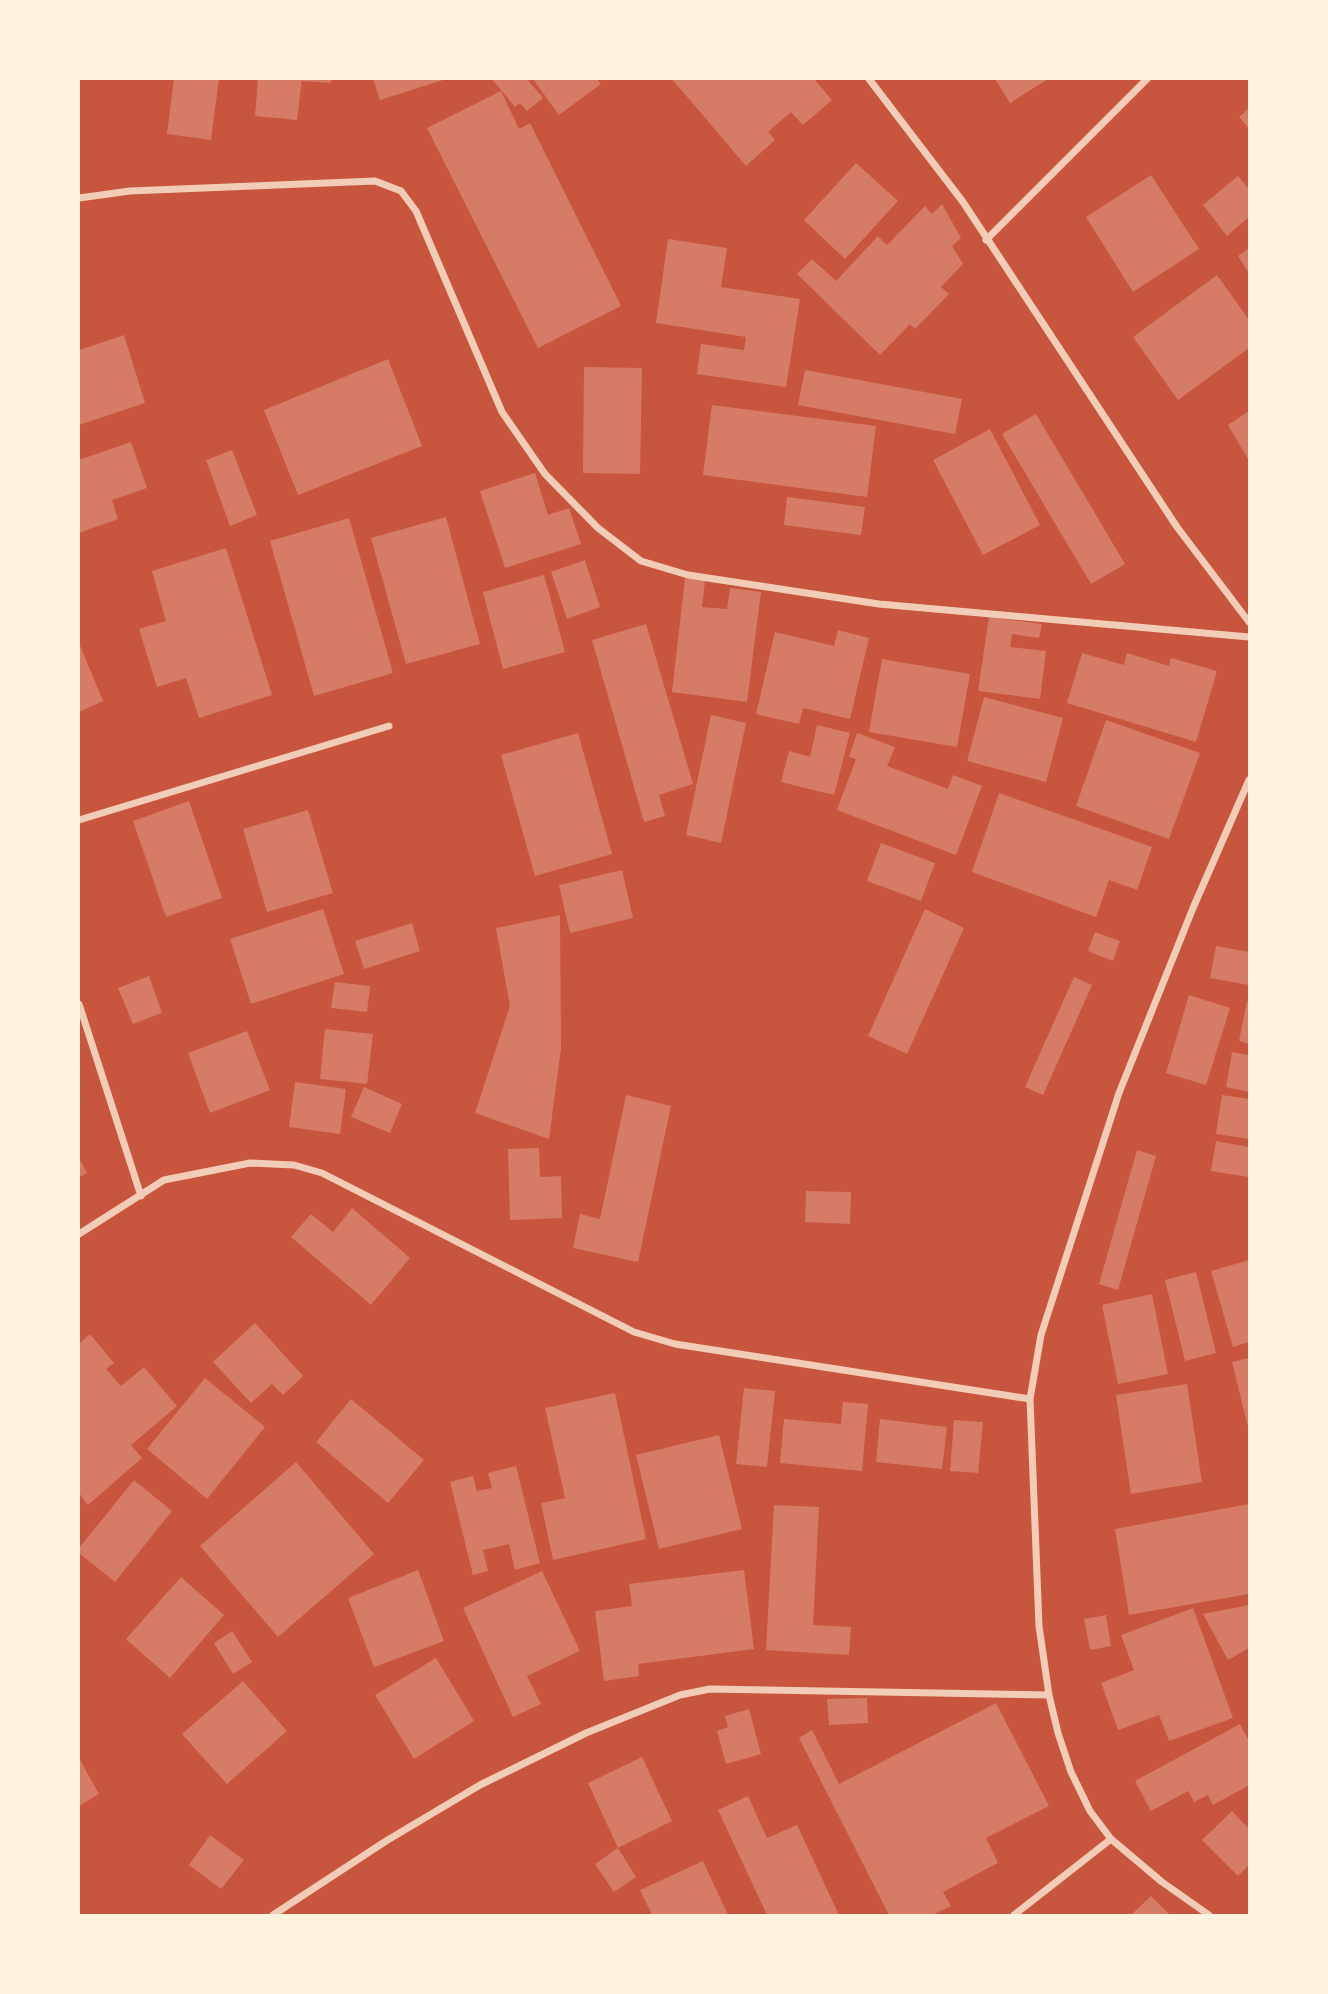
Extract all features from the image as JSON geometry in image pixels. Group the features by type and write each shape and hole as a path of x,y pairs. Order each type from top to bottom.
{"street":[{"path":"869,79 963,202 1177,527 1249,622"},
{"path":"986,240 1147,79"},
{"path":"79,198 130,191 375,181 401,191 416,211 502,412 545,474 598,528 641,561 688,575 878,604 1249,637"},
{"path":"79,820 389,726"},
{"path":"1209,1915 1162,1882 1111,1839 1090,1811 1071,1772 1049,1695 1039,1626 1030,1399 1041,1335 1119,1093 1249,780"},
{"path":"79,1004 141,1196"},
{"path":"79,1234 164,1180 250,1163 294,1165 322,1173 635,1332 675,1344 1030,1399"},
{"path":"272,1915 480,1784 586,1733 680,1695 710,1689 1049,1695"},
{"path":"1014,1915 1111,1839"}],"building":[{"path":"174,79 219,79 211,140 167,134"},
{"path":"258,79 302,79 297,120 255,116"},
{"path":"331,79 331,83 302,81"},
{"path":"373,79 446,79 380,100"},
{"path":"492,79 527,79 543,98 527,111 520,103 515,107"},
{"path":"533,79 597,79 601,84 559,115"},
{"path":"672,79 814,79 832,100 803,125 791,112 768,132 775,140 746,166"},
{"path":"995,79 1048,79 1010,103"},
{"path":"501,91 519,129 530,123 621,306 538,348 427,128"},
{"path":"1249,108 1249,129 1239,117"},
{"path":"856,163 898,201 845,259 804,220"},
{"path":"1151,175 1199,249 1133,292 1086,217"},
{"path":"1238,176 1249,189 1249,217 1227,236 1203,205"},
{"path":"942,204 961,238 952,246 963,264 941,287 949,294 915,329 910,324 880,355 797,274 812,259 836,281 878,236 887,245 925,206 932,214"},
{"path":"668,239 727,248 721,287 800,299 786,387 697,374 701,344 744,350 746,337 656,323"},
{"path":"1249,248 1249,273 1238,256"},
{"path":"1217,275 1249,320 1249,348 1178,400 1133,337"},
{"path":"124,335 145,403 79,425 79,350"},
{"path":"388,359 422,446 298,495 264,410"},
{"path":"584,367 642,368 640,474 583,473"},
{"path":"805,370 962,399 955,434 798,405"},
{"path":"712,405 876,426 867,497 703,475"},
{"path":"1249,411 1249,461 1228,425"},
{"path":"1036,414 1125,564 1091,584 1002,434"},
{"path":"990,429 1040,525 983,555 933,460"},
{"path":"131,442 147,488 112,500 118,519 79,533 79,460"},
{"path":"232,450 257,515 230,526 206,460"},
{"path":"535,473 548,515 569,508 581,544 505,568 480,491"},
{"path":"787,497 865,507 861,535 784,525"},
{"path":"446,517 480,644 406,664 371,538"},
{"path":"349,518 393,673 314,696 270,541"},
{"path":"226,548 272,695 199,718 186,678 157,687 139,629 166,621 152,571"},
{"path":"585,560 600,607 567,619 551,572"},
{"path":"544,575 565,652 503,669 483,592"},
{"path":"685,578 705,581 702,607 727,609 730,588 761,592 747,702 672,692"},
{"path":"989,617 1042,624 1039,638 1012,634 1010,647 1046,651 1040,699 978,691"},
{"path":"646,624 693,784 659,795 665,816 644,822 592,640"},
{"path":"838,630 869,638 850,719 803,708 799,724 756,714 775,632 834,646"},
{"path":"79,643 103,701 79,712"},
{"path":"1082,653 1124,665 1127,653 1169,666 1171,658 1217,671 1196,742 1067,703"},
{"path":"882,659 970,674 957,747 869,732"},
{"path":"984,697 1063,718 1046,782 967,761"},
{"path":"711,715 746,723 721,843 686,835"},
{"path":"1106,720 1200,753 1169,839 1076,806"},
{"path":"817,725 850,733 834,795 781,782 789,751 810,757"},
{"path":"578,733 612,854 535,876 501,755"},
{"path":"857,733 895,747 887,766 948,789 953,775 982,786 956,855 837,810 856,759 849,757"},
{"path":"999,793 1152,847 1137,890 1109,880 1096,917 972,872"},
{"path":"189,801 222,898 166,917 133,821"},
{"path":"308,810 333,893 267,912 243,829"},
{"path":"881,843 935,863 921,901 867,881"},
{"path":"622,870 633,918 570,933 559,885"},
{"path":"323,909 344,974 251,1004 230,939"},
{"path":"925,909 964,928 907,1054 868,1036"},
{"path":"560,915 561,1048 549,1139 475,1113 510,1006 496,928"},
{"path":"412,923 420,951 364,969 355,941"},
{"path":"1095,932 1120,941 1113,961 1088,951"},
{"path":"1216,946 1249,952 1249,985 1210,978"},
{"path":"149,976 162,1013 133,1024 118,988"},
{"path":"1074,977 1092,985 1043,1095 1025,1087"},
{"path":"335,982 370,986 367,1012 331,1008"},
{"path":"1189,995 1230,1008 1206,1085 1166,1073"},
{"path":"1247,1001 1249,1002 1249,1044 1239,1041"},
{"path":"325,1029 373,1034 367,1084 320,1079"},
{"path":"247,1031 270,1090 210,1113 188,1053"},
{"path":"1232,1052 1249,1055 1249,1092 1226,1087"},
{"path":"295,1082 346,1089 340,1134 289,1127"},
{"path":"364,1087 402,1104 390,1133 351,1117"},
{"path":"626,1095 671,1106 638,1262 573,1248 580,1214 600,1219"},
{"path":"1222,1095 1249,1099 1249,1139 1216,1134"},
{"path":"1216,1141 1249,1147 1249,1177 1211,1171"},
{"path":"539,1148 540,1177 561,1176 562,1218 510,1220 508,1149"},
{"path":"1137,1150 1156,1156 1118,1290 1099,1284"},
{"path":"79,1158 87,1173 79,1177"},
{"path":"806,1191 851,1192 850,1224 805,1222"},
{"path":"352,1208 410,1258 371,1305 291,1237 311,1214 333,1232"},
{"path":"1249,1260 1249,1342 1233,1347 1211,1271"},
{"path":"1196,1272 1216,1353 1185,1361 1165,1280"},
{"path":"1152,1294 1168,1374 1118,1384 1102,1305"},
{"path":"255,1323 303,1376 283,1395 272,1384 251,1403 213,1362"},
{"path":"90,1334 114,1363 106,1369 121,1386 144,1367 177,1406 131,1445 142,1458 88,1505 79,1493 79,1344"},
{"path":"1249,1358 1249,1427 1248,1427 1232,1362"},
{"path":"205,1378 265,1427 207,1499 147,1449"},
{"path":"1187,1384 1202,1482 1131,1494 1116,1395"},
{"path":"744,1388 775,1391 767,1467 736,1464"},
{"path":"615,1393 646,1539 553,1560 541,1503 565,1498 545,1408"},
{"path":"351,1399 424,1460 388,1503 316,1442"},
{"path":"843,1402 868,1404 862,1471 780,1463 784,1419 841,1424"},
{"path":"880,1419 947,1427 942,1469 876,1462"},
{"path":"954,1420 983,1422 978,1473 950,1471"},
{"path":"719,1435 742,1529 659,1549 636,1455"},
{"path":"296,1462 374,1554 278,1637 200,1546"},
{"path":"516,1466 540,1563 515,1570 509,1544 483,1550 488,1571 473,1575 450,1482 473,1476 477,1491 492,1488 488,1473"},
{"path":"134,1480 172,1511 115,1582 79,1553 79,1548"},
{"path":"1249,1504 1249,1594 1129,1615 1115,1529"},
{"path":"774,1505 819,1507 813,1625 851,1627 849,1655 766,1650"},
{"path":"418,1570 444,1641 374,1667 348,1598"},
{"path":"744,1570 754,1649 638,1664 639,1676 604,1681 595,1611 632,1606 629,1584"},
{"path":"542,1571 580,1651 527,1676 541,1704 513,1717 463,1608"},
{"path":"181,1577 224,1615 170,1678 126,1639"},
{"path":"1249,1605 1249,1648 1228,1660 1203,1614"},
{"path":"1193,1608 1233,1718 1169,1741 1159,1715 1118,1730 1101,1683 1134,1670 1121,1635"},
{"path":"1106,1615 1111,1646 1090,1650 1084,1619"},
{"path":"232,1631 252,1662 233,1674 214,1643"},
{"path":"436,1658 474,1721 414,1759 375,1695"},
{"path":"243,1681 287,1731 227,1784 182,1734"},
{"path":"867,1698 868,1723 829,1725 827,1699"},
{"path":"996,1703 1049,1806 986,1838 998,1863 943,1892 951,1906 932,1915 889,1915 799,1738 812,1730 839,1784"},
{"path":"749,1709 761,1754 726,1764 717,1731 728,1727 725,1716"},
{"path":"1240,1724 1249,1741 1249,1785 1213,1805 1208,1795 1194,1802 1188,1791 1151,1811 1135,1781"},
{"path":"642,1757 672,1821 618,1848 588,1783"},
{"path":"79,1758 99,1794 79,1806"},
{"path":"748,1796 767,1838 797,1825 839,1915 767,1915 718,1810"},
{"path":"1232,1811 1249,1829 1249,1865 1238,1876 1202,1840"},
{"path":"210,1835 244,1860 221,1889 189,1865"},
{"path":"618,1848 636,1877 614,1892 595,1864"},
{"path":"703,1861 728,1915 652,1915 640,1890"},
{"path":"1151,1896 1170,1915 1131,1915"}]}
